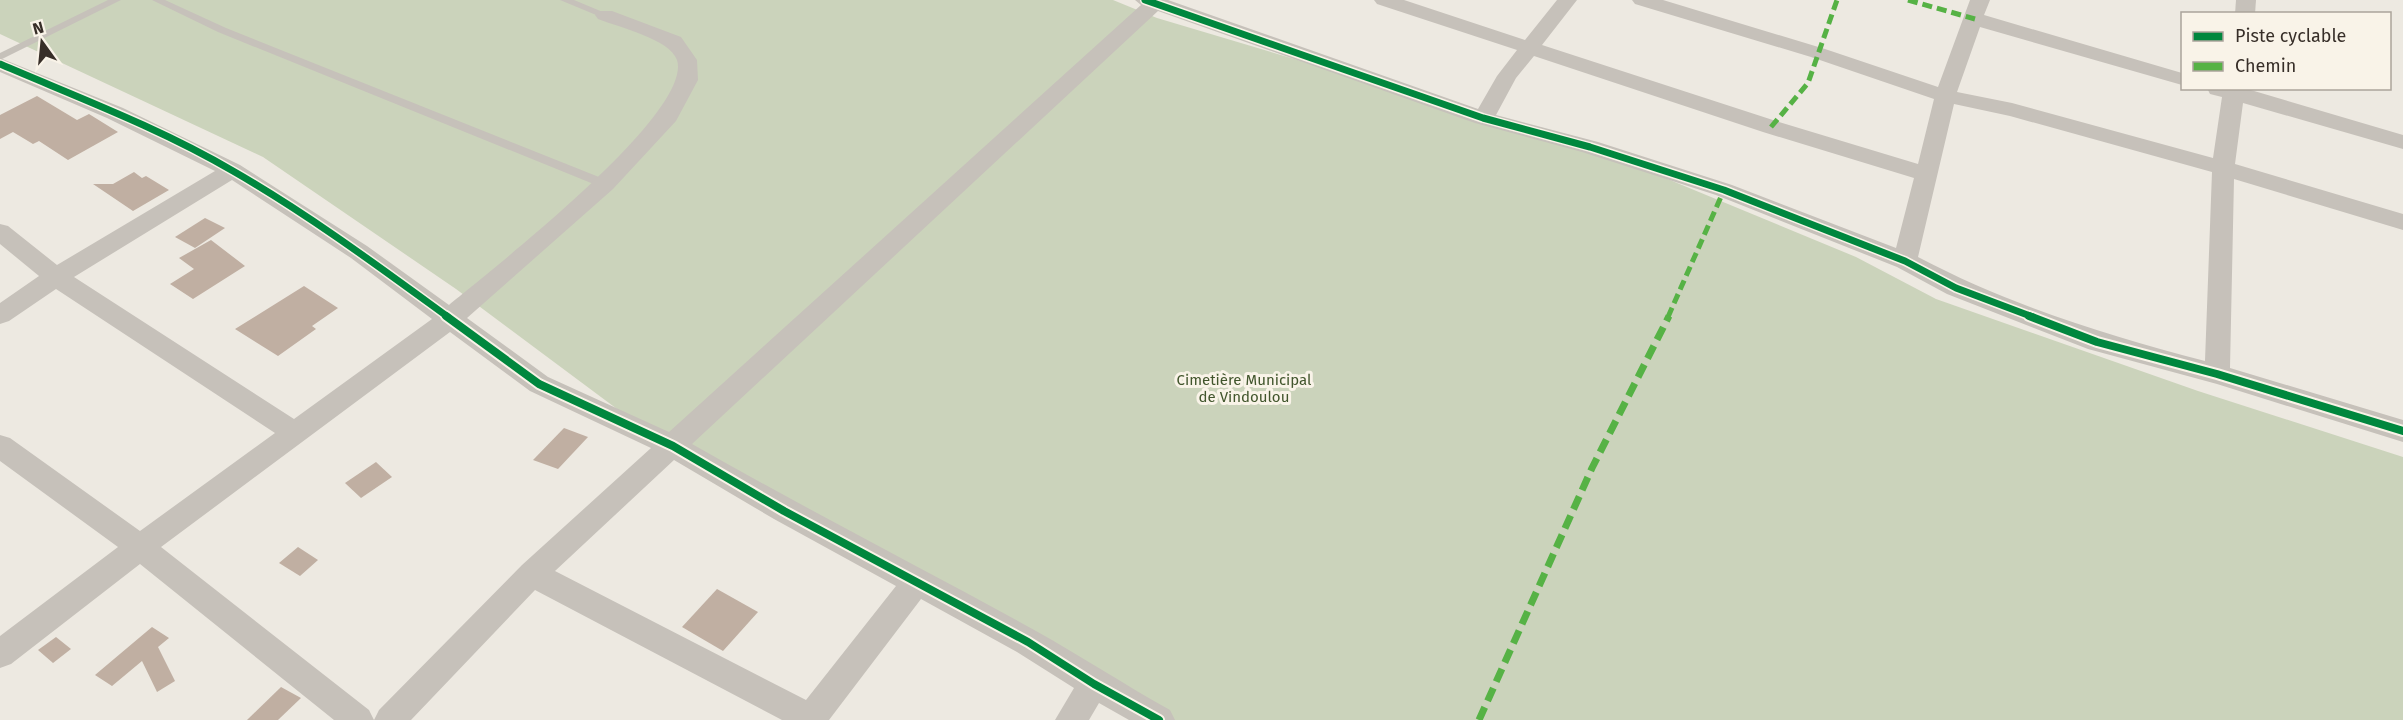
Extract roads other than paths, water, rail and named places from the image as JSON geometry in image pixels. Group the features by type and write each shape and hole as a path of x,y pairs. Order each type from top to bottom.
{"street":[{"path":"605,15 626,0"},
{"path":"1384,0 1869,158 1927,174"},
{"path":"1483,117 1507,76 1567,0"},
{"path":"1642,0 1818,53 1946,96 2012,110 2223,168 2403,222"},
{"path":"390,720 532,574 674,446 1153,1 1483,117 1590,147 1724,190 1905,261 1956,288 2097,342 2217,375 2403,431"},
{"path":"1905,261 1946,96 1978,10 2181,79"},
{"path":"0,654 140,547 451,318 605,184 668,116 688,80 687,60 674,41 605,15"},
{"path":"5,69 115,113 232,170 359,252 539,384 674,446 784,511 1028,642 1094,684 1159,720"},
{"path":"2217,375 2223,168 2228,90 2403,142"},
{"path":"0,315 56,277 232,170"},
{"path":"0,232 56,277 295,433"},
{"path":"0,446 140,547 358,720"},
{"path":"532,574 810,720 917,581"},
{"path":"1071,720 1094,684"}],"lane":[{"path":"5,69 116,0"},
{"path":"157,0 222,30 605,184"},
{"path":"565,0 605,15"}],"park label":[{"name":"Cimetière Municipal de Vindoulou","path":"1244,388"}]}
